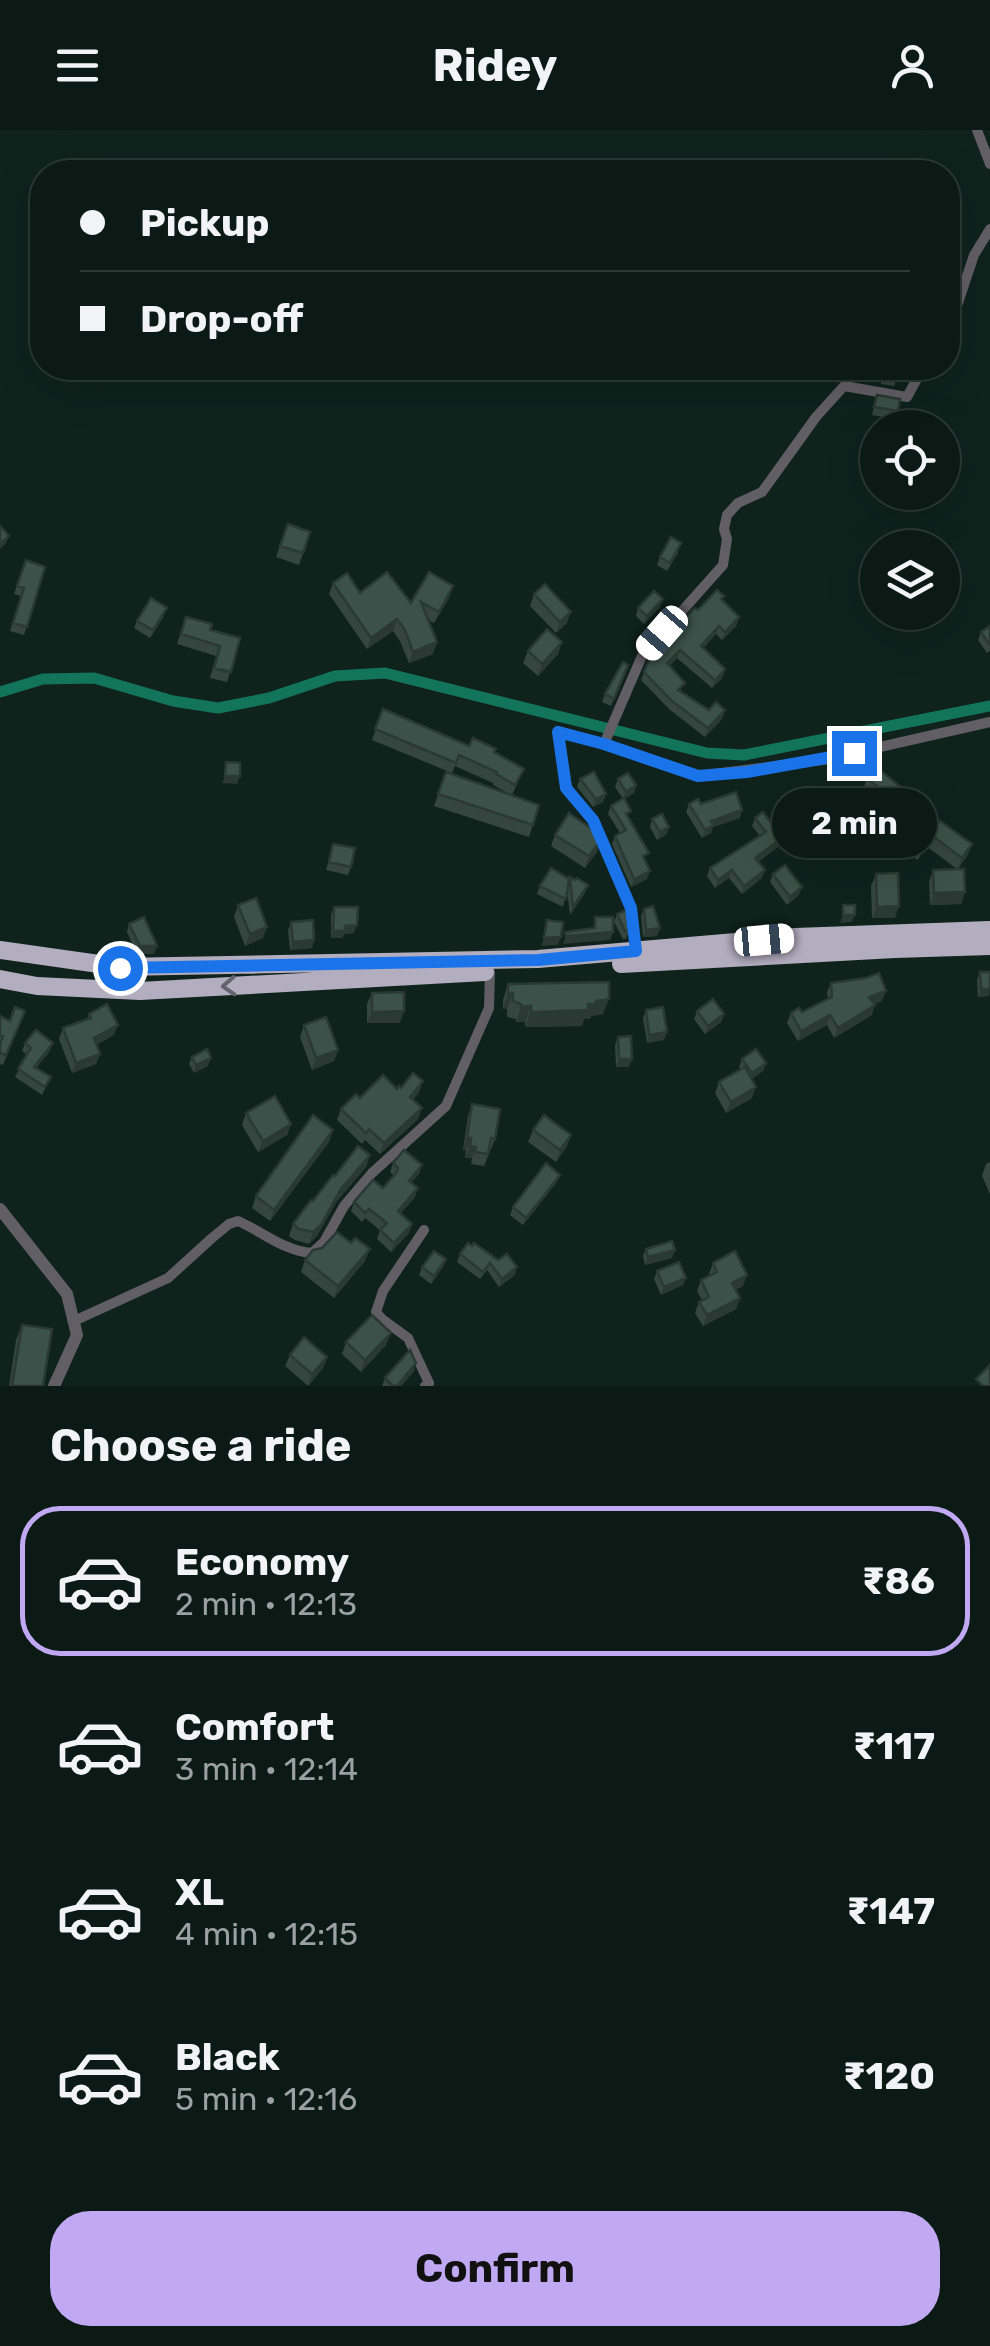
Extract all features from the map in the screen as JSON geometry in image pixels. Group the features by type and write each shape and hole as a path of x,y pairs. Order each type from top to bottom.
{"highway":[{"path":"0,950 120,968 538,960 796,938 990,930"},
{"path":"0,979 37,986 140,990 990,946"}],"street":[{"path":"977,130 990,164"},
{"path":"960,297 974,254 990,229"},
{"path":"604,744 642,656 723,564 726,515 738,503 762,492 816,417 844,386 907,397 916,380"},
{"path":"636,951 631,908 593,820 566,788 558,732 698,776 823,760 990,722"},
{"path":"74,1321 168,1278 229,1224 238,1221 290,1250 312,1253 372,1173 446,1106 489,1008 490,972"},
{"path":"0,1209 67,1294 77,1335 54,1386"},
{"path":"424,1230 383,1291 376,1312 408,1338 430,1382 426,1386"}],"building":[{"path":"877,395 900,399 898,410 874,407"},
{"path":"288,524 310,532 303,553 280,546"},
{"path":"0,526 9,536 0,544"},
{"path":"671,537 681,543 670,563 660,557"},
{"path":"26,560 45,567 27,627 13,623 24,588 17,586"},
{"path":"387,572 411,603 429,572 453,586 439,612 421,602 437,642 413,652 397,619 371,638 333,583 347,573 360,593"},
{"path":"545,584 571,612 560,622 534,594"},
{"path":"717,590 739,617 725,632 719,626 701,646 725,669 715,680 680,650 667,663 685,683 678,690 709,710 716,702 725,710 708,728 672,701 644,672 652,653"},
{"path":"654,591 663,599 647,616 638,608"},
{"path":"151,598 167,608 153,630 137,621"},
{"path":"186,617 212,624 210,630 240,638 231,672 214,668 220,646 181,634"},
{"path":"990,626 990,645 981,632"},
{"path":"547,629 562,642 542,664 528,651"},
{"path":"623,662 628,665 614,699 605,694"},
{"path":"383,709 469,746 473,738 524,769 515,785 459,755 456,763 375,729"},
{"path":"226,762 240,763 240,776 225,776"},
{"path":"876,767 908,793 898,803 867,778"},
{"path":"446,772 539,805 533,825 438,794"},
{"path":"594,772 606,794 596,799 580,779"},
{"path":"628,773 636,785 626,792 618,779"},
{"path":"736,792 742,810 711,821 714,825 705,830 689,804"},
{"path":"624,798 631,811 626,814 649,853 643,856 650,871 634,879 615,836 626,830 611,806"},
{"path":"857,801 880,822 865,837 843,816"},
{"path":"763,812 782,838 755,858 765,870 744,886 732,870 718,880 710,868 766,832 755,818"},
{"path":"569,813 599,834 601,840 589,856 555,835"},
{"path":"662,814 669,827 660,832 652,819"},
{"path":"940,821 972,844 962,858 930,834"},
{"path":"896,822 928,840 921,852 889,835"},
{"path":"333,844 355,848 351,867 329,862"},
{"path":"785,865 802,887 790,897 773,874"},
{"path":"551,868 569,879 566,899 540,886"},
{"path":"964,869 965,892 934,893 933,870"},
{"path":"898,873 899,906 877,907 876,874"},
{"path":"570,877 588,885 573,907"},
{"path":"256,898 267,927 250,934 238,905"},
{"path":"843,905 855,905 855,915 843,915"},
{"path":"653,906 660,928 646,930 644,909"},
{"path":"334,907 358,907 357,925 333,931"},
{"path":"626,910 629,931 625,931 617,914"},
{"path":"144,917 157,946 140,946 129,924"},
{"path":"595,917 613,917 613,932 566,936 565,932 595,928"},
{"path":"313,920 314,940 293,942 291,922"},
{"path":"547,920 563,922 561,937 544,938"},
{"path":"980,972 990,972 990,989 981,989"},
{"path":"879,973 886,991 869,997 875,1005 838,1028 830,1015 801,1031 791,1013 799,1008 802,1012 832,997 831,983"},
{"path":"609,982 609,999 588,1004 588,1010 531,1012 531,1006 521,1007 513,1001 513,993 508,993 508,984"},
{"path":"404,992 404,1011 372,1012 372,993"},
{"path":"713,999 724,1014 708,1026 697,1011"},
{"path":"107,1004 118,1025 94,1038 100,1054 76,1063 63,1028 91,1018 89,1014"},
{"path":"15,1007 25,1011 6,1055 0,1053 0,1016 10,1021"},
{"path":"663,1007 667,1032 649,1035 646,1010"},
{"path":"326,1017 338,1050 316,1058 304,1025"},
{"path":"36,1030 53,1043 34,1067 51,1077 45,1087 18,1069 31,1048 25,1043"},
{"path":"631,1036 632,1059 619,1059 618,1037"},
{"path":"207,1049 211,1058 196,1065 192,1057"},
{"path":"756,1049 766,1063 752,1073 742,1059"},
{"path":"745,1067 756,1087 731,1102 719,1082"},
{"path":"413,1073 423,1081 410,1097 422,1108 384,1143 369,1129 366,1133 341,1109 356,1094 360,1098 383,1075 397,1089"},
{"path":"275,1096 291,1124 263,1141 246,1113"},
{"path":"472,1104 500,1109 488,1154 475,1152 476,1147 470,1146 471,1138 467,1138"},
{"path":"313,1115 333,1130 274,1210 256,1196"},
{"path":"544,1115 571,1135 560,1150 533,1130"},
{"path":"358,1146 370,1155 341,1189 321,1225 313,1232 299,1229 293,1224"},
{"path":"404,1150 422,1165 409,1181 418,1188 398,1211 412,1224 394,1243 380,1230 387,1223 369,1209 365,1213 354,1202 373,1180 383,1188 397,1172 393,1163"},
{"path":"546,1163 560,1175 526,1218 513,1207"},
{"path":"337,1232 351,1243 355,1238 370,1249 338,1286 305,1260"},
{"path":"672,1241 675,1250 648,1257 646,1249"},
{"path":"468,1243 498,1260 507,1254 517,1267 502,1279 490,1263 483,1272 460,1254"},
{"path":"434,1251 446,1259 434,1276 422,1267"},
{"path":"735,1251 747,1275 732,1283 740,1298 707,1315 699,1302 709,1297 701,1280 717,1272 713,1263"},
{"path":"679,1262 686,1278 664,1287 657,1271"},
{"path":"372,1315 391,1333 365,1360 346,1342"},
{"path":"22,1325 52,1329 43,1386 12,1386"},
{"path":"304,1337 327,1357 312,1374 290,1355"},
{"path":"410,1350 416,1363 393,1386 385,1378"},
{"path":"990,1365 990,1386 983,1386 976,1379"}],"waterway":[{"path":"0,692 43,679 94,678 173,701 218,708 269,698 335,676 385,673 707,753 744,755 990,706"}],"route":[{"path":"120,968 538,960 636,951 631,908 593,820 566,788 558,732 698,776 747,772 854,753"}]}
